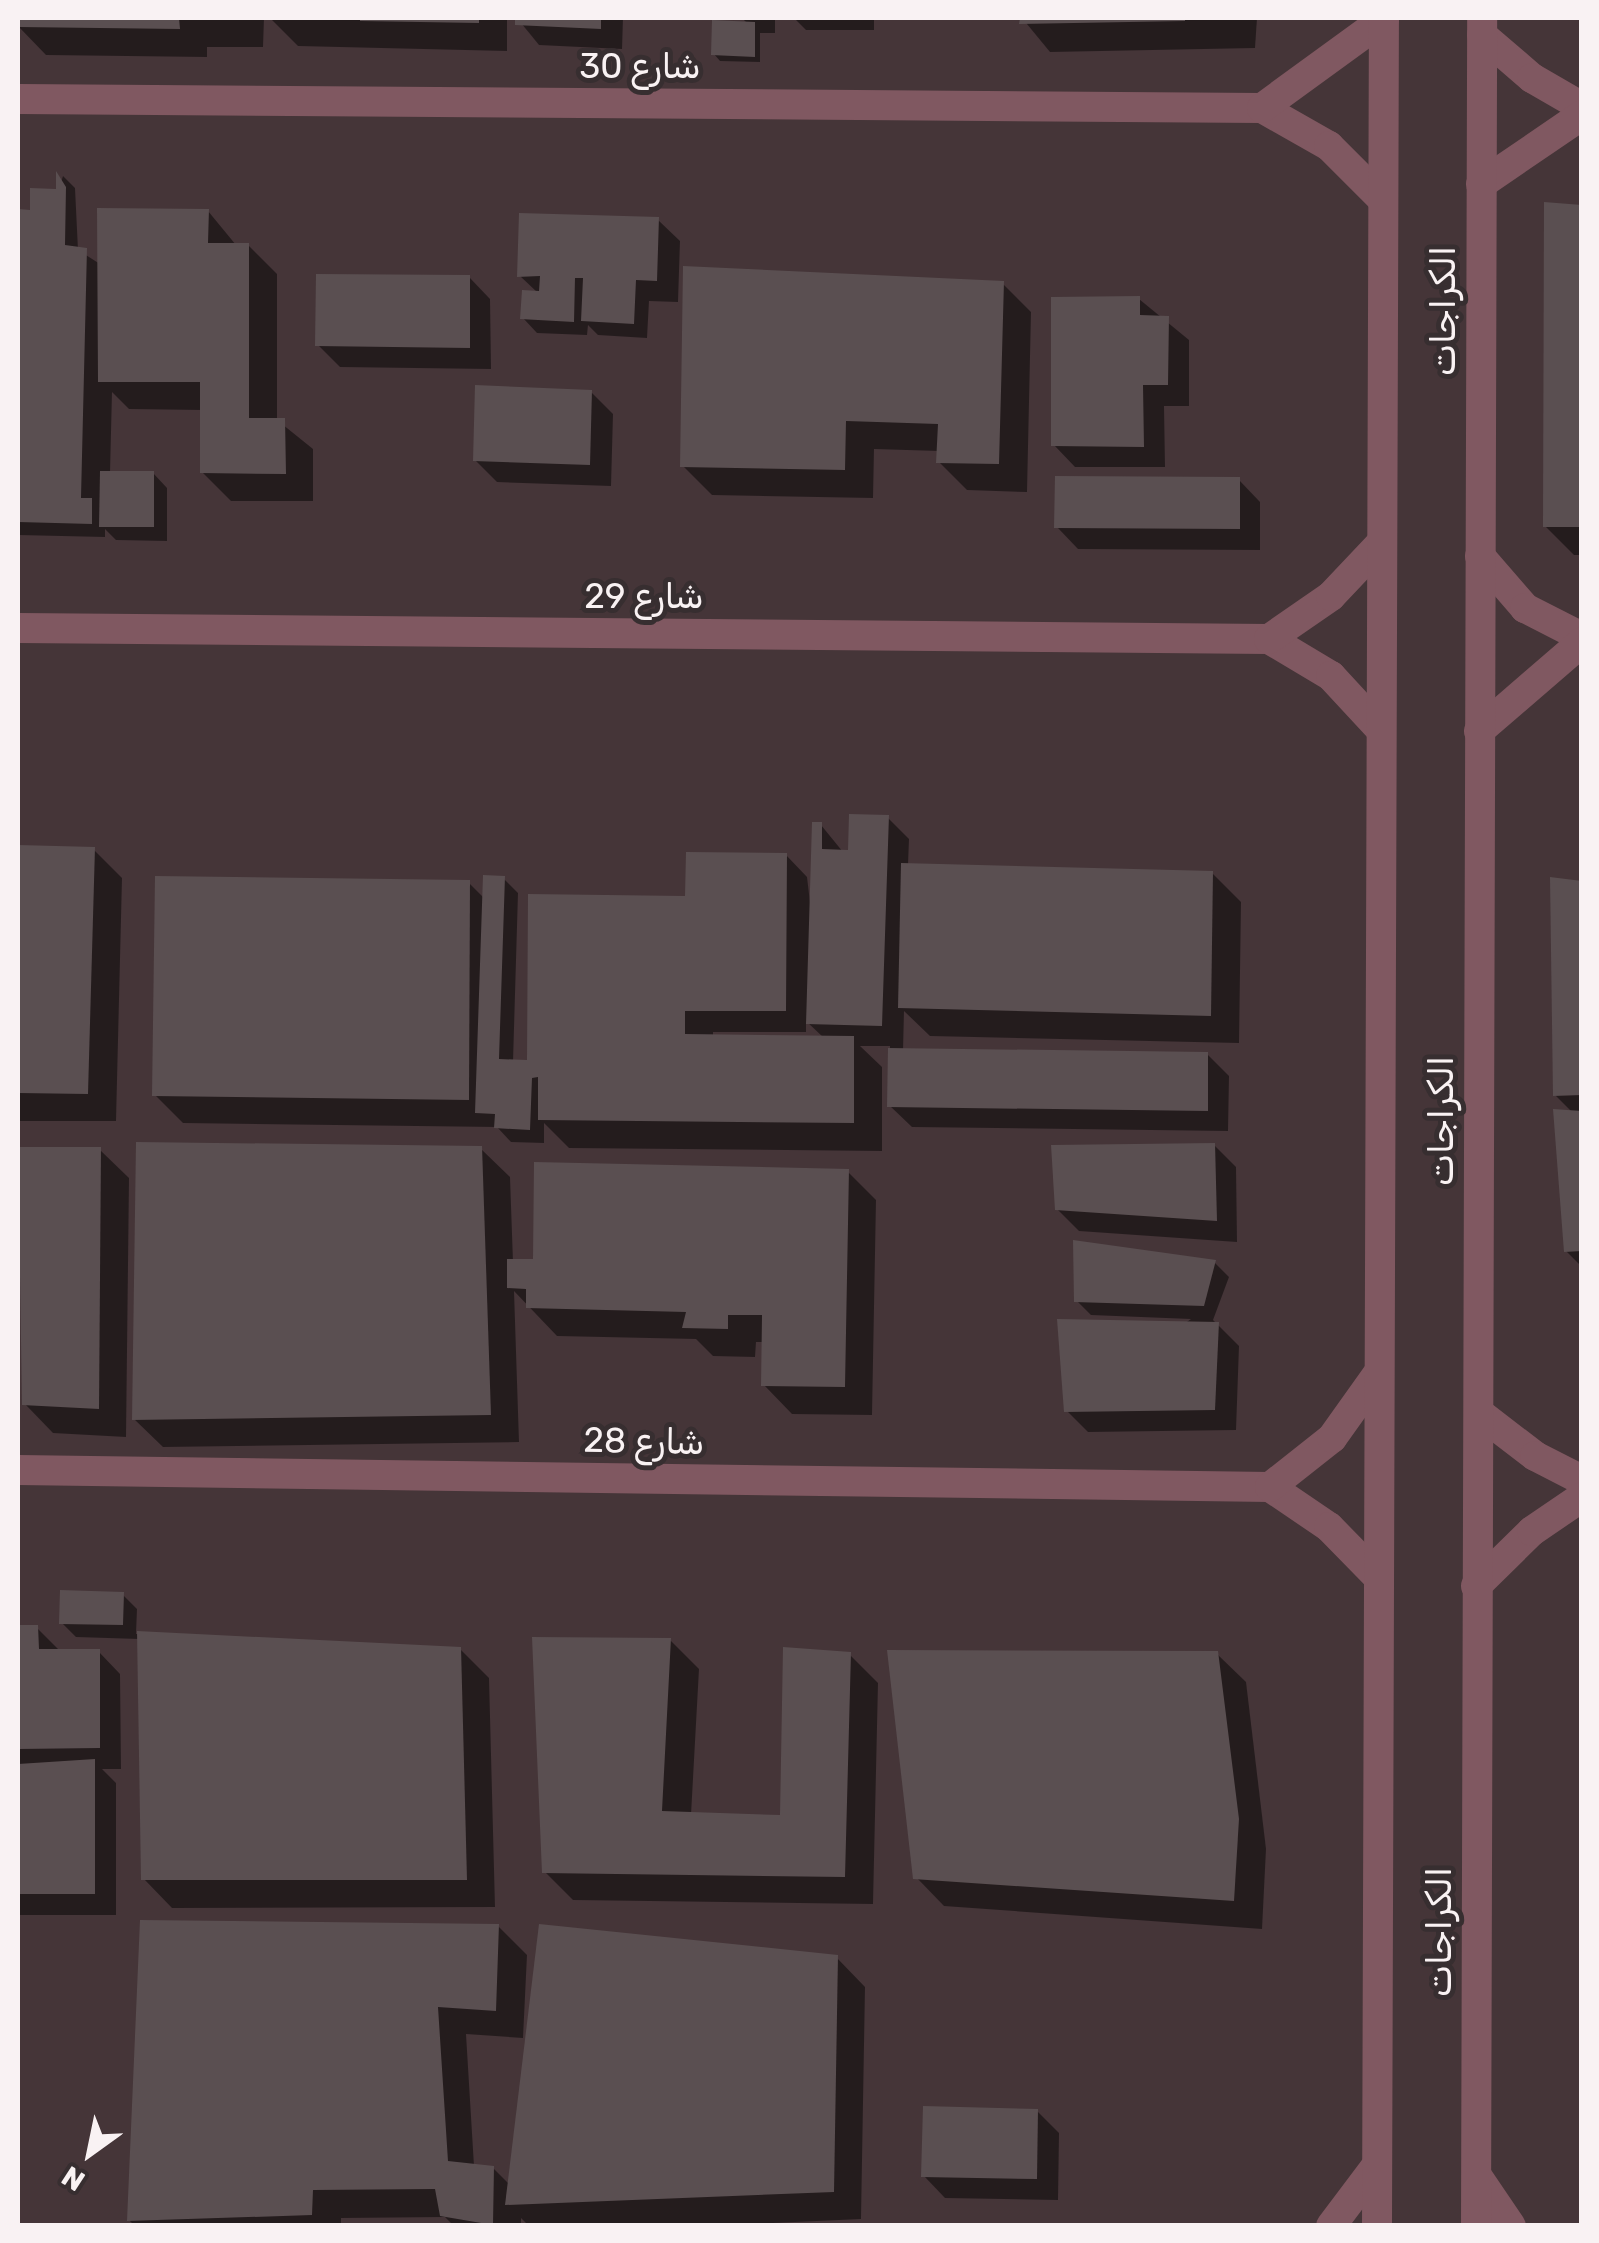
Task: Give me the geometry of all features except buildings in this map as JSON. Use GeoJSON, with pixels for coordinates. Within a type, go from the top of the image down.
{"type":"FeatureCollection","features":[{"type":"Feature","properties":{"kind":"street"},"geometry":{"type":"LineString","coordinates":[[1262,108],[1384,18]]}},
{"type":"Feature","properties":{"kind":"street","name":"الكراجات"},"geometry":{"type":"LineString","coordinates":[[1377,2226],[1384,18]]}},
{"type":"Feature","properties":{"kind":"street"},"geometry":{"type":"LineString","coordinates":[[1482,26],[1532,78],[1582,107]]}},
{"type":"Feature","properties":{"kind":"street","name":"الكراجات"},"geometry":{"type":"LineString","coordinates":[[1476,2226],[1482,26]]}},
{"type":"Feature","properties":{"kind":"street","name":"شارع 30"},"geometry":{"type":"LineString","coordinates":[[18,99],[1262,108],[1328,146],[1384,200]]}},
{"type":"Feature","properties":{"kind":"street"},"geometry":{"type":"LineString","coordinates":[[1481,184],[1582,115]]}},
{"type":"Feature","properties":{"kind":"street"},"geometry":{"type":"LineString","coordinates":[[1380,728],[1330,676],[1269,639],[1331,596],[1382,542]]}},
{"type":"Feature","properties":{"kind":"street"},"geometry":{"type":"LineString","coordinates":[[1479,731],[1582,640],[1525,608],[1480,556]]}},
{"type":"Feature","properties":{"kind":"street","name":"شارع 29"},"geometry":{"type":"LineString","coordinates":[[18,628],[1269,639]]}},
{"type":"Feature","properties":{"kind":"street"},"geometry":{"type":"LineString","coordinates":[[1377,1375],[1332,1438],[1270,1487],[1330,1527],[1378,1578]]}},
{"type":"Feature","properties":{"kind":"street"},"geometry":{"type":"LineString","coordinates":[[1479,1414],[1534,1456],[1582,1480]]}},
{"type":"Feature","properties":{"kind":"street","name":"شارع 28"},"geometry":{"type":"LineString","coordinates":[[18,1470],[1270,1487]]}},
{"type":"Feature","properties":{"kind":"street"},"geometry":{"type":"LineString","coordinates":[[1476,1586],[1532,1530],[1582,1497]]}},
{"type":"Feature","properties":{"kind":"street"},"geometry":{"type":"LineString","coordinates":[[1331,2226],[1378,2165]]}},
{"type":"Feature","properties":{"kind":"street"},"geometry":{"type":"LineString","coordinates":[[1477,2176],[1511,2226]]}},
{"type":"Feature","properties":{"kind":"shaded area"},"geometry":{"type":"Polygon","coordinates":[[[18,18],[1581,18],[1581,2225],[18,2225],[18,18]]]}}]}
